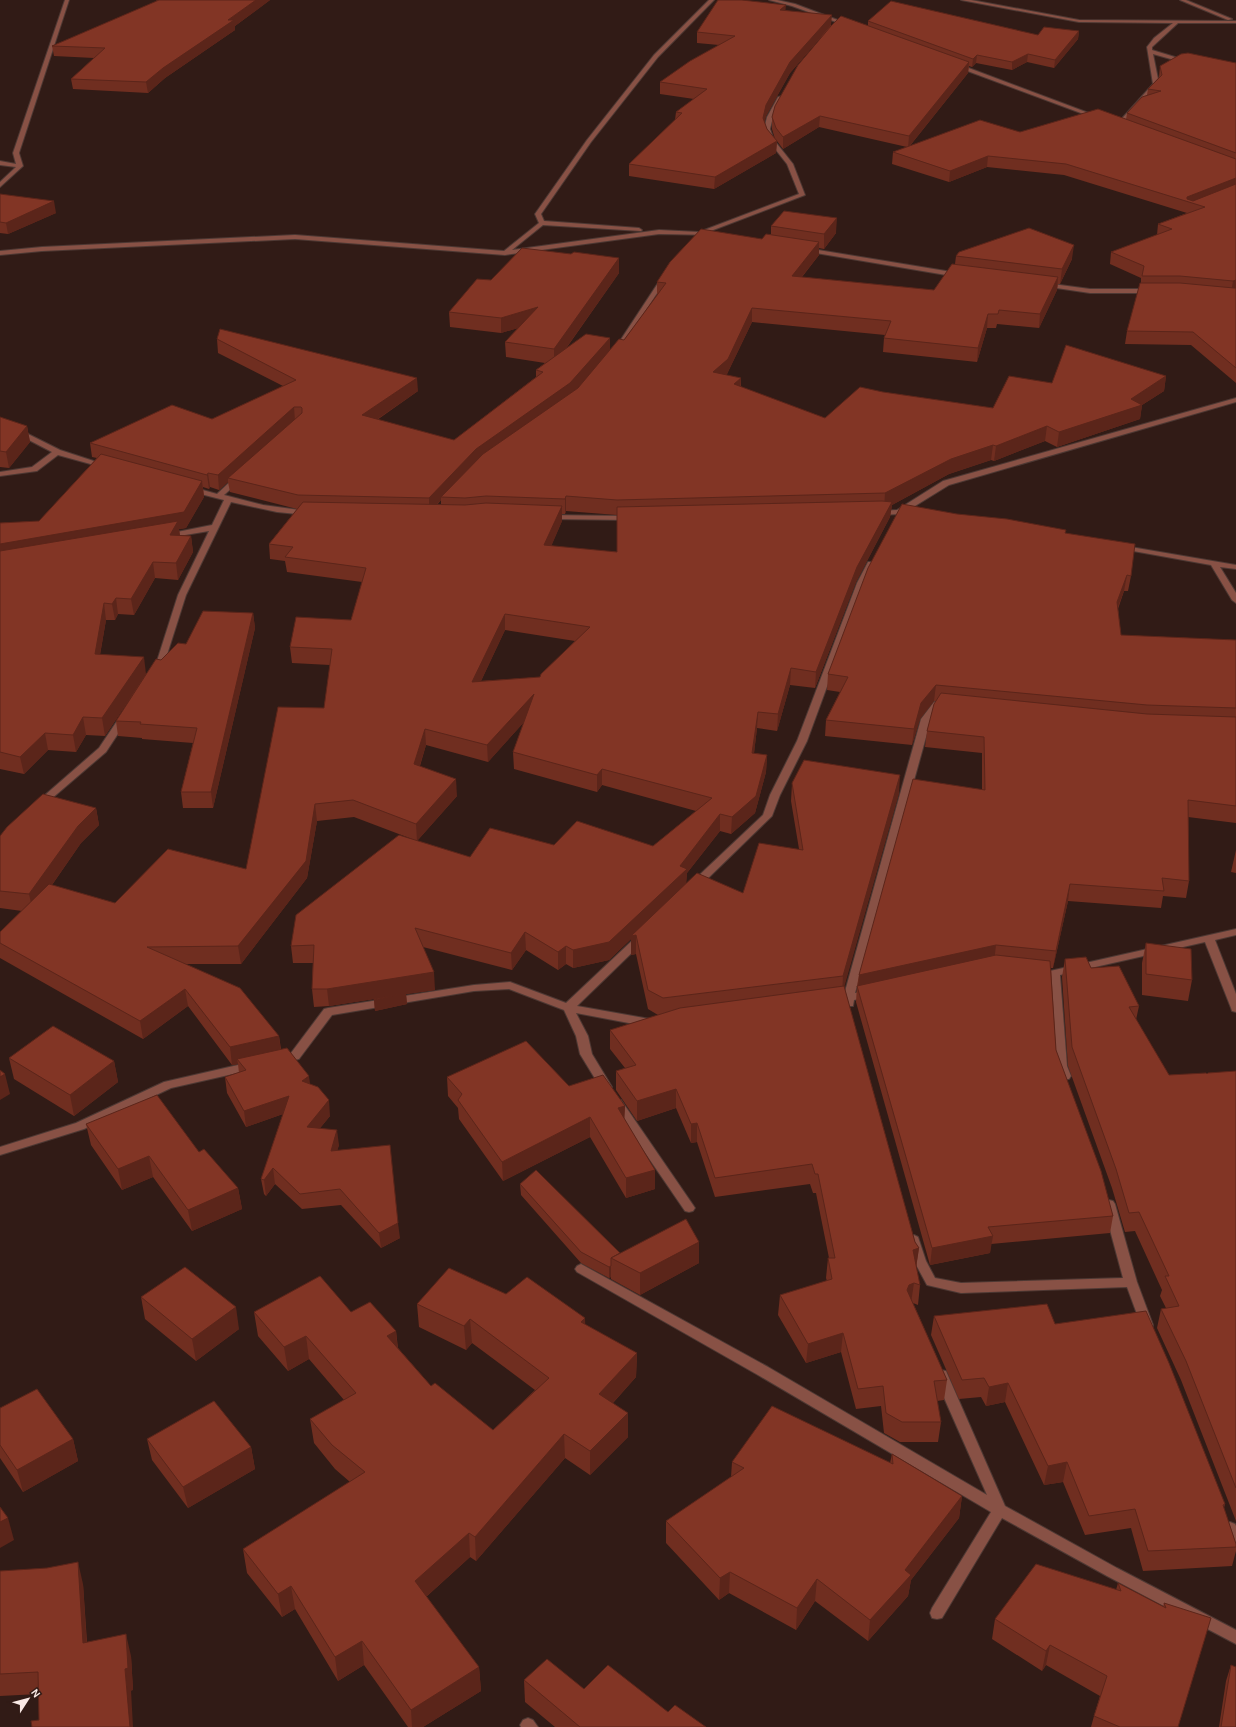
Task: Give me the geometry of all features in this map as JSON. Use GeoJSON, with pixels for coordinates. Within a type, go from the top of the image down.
{"type":"FeatureCollection","features":[{"type":"Feature","properties":{"kind":"street"},"geometry":{"type":"LineString","coordinates":[[20,166],[16,153],[67,0]]}},
{"type":"Feature","properties":{"kind":"street"},"geometry":{"type":"LineString","coordinates":[[542,223],[538,214],[589,141],[656,56],[712,0]]}},
{"type":"Feature","properties":{"kind":"street"},"geometry":{"type":"LineString","coordinates":[[771,0],[793,5],[838,24],[855,27]]}},
{"type":"Feature","properties":{"kind":"street"},"geometry":{"type":"LineString","coordinates":[[963,0],[1079,21],[1236,22]]}},
{"type":"Feature","properties":{"kind":"street"},"geometry":{"type":"LineString","coordinates":[[1182,0],[1236,22]]}},
{"type":"Feature","properties":{"kind":"street"},"geometry":{"type":"LineString","coordinates":[[1118,125],[1156,84],[1149,47],[1156,39],[1178,21]]}},
{"type":"Feature","properties":{"kind":"street"},"geometry":{"type":"LineString","coordinates":[[1150,51],[1159,55],[1192,62]]}},
{"type":"Feature","properties":{"kind":"street"},"geometry":{"type":"LineString","coordinates":[[950,62],[1104,120]]}},
{"type":"Feature","properties":{"kind":"street"},"geometry":{"type":"LineString","coordinates":[[699,236],[802,195],[790,164],[771,140],[766,129],[770,117],[783,92]]}},
{"type":"Feature","properties":{"kind":"street"},"geometry":{"type":"LineString","coordinates":[[1111,122],[1125,127]]}},
{"type":"Feature","properties":{"kind":"street"},"geometry":{"type":"LineString","coordinates":[[0,163],[20,166]]}},
{"type":"Feature","properties":{"kind":"street"},"geometry":{"type":"LineString","coordinates":[[0,185],[20,166]]}},
{"type":"Feature","properties":{"kind":"street"},"geometry":{"type":"LineString","coordinates":[[505,253],[542,223],[699,236],[717,235]]}},
{"type":"Feature","properties":{"kind":"street"},"geometry":{"type":"LineString","coordinates":[[0,253],[42,248],[295,237],[505,253],[659,232]]}},
{"type":"Feature","properties":{"kind":"street"},"geometry":{"type":"LineString","coordinates":[[802,249],[967,276]]}},
{"type":"Feature","properties":{"kind":"street"},"geometry":{"type":"LineString","coordinates":[[610,358],[667,274]]}},
{"type":"Feature","properties":{"kind":"street"},"geometry":{"type":"LineString","coordinates":[[1036,284],[1090,291],[1156,292]]}},
{"type":"Feature","properties":{"kind":"street"},"geometry":{"type":"LineString","coordinates":[[897,516],[946,482],[1236,400]]}},
{"type":"Feature","properties":{"kind":"street"},"geometry":{"type":"LineString","coordinates":[[0,422],[57,452],[116,469]]}},
{"type":"Feature","properties":{"kind":"street"},"geometry":{"type":"LineString","coordinates":[[0,474],[34,470],[57,452]]}},
{"type":"Feature","properties":{"kind":"street"},"geometry":{"type":"LineString","coordinates":[[219,496],[242,476]]}},
{"type":"Feature","properties":{"kind":"street"},"geometry":{"type":"LineString","coordinates":[[182,486],[219,496],[228,500],[294,513],[313,514]]}},
{"type":"Feature","properties":{"kind":"street"},"geometry":{"type":"LineString","coordinates":[[153,674],[161,661],[182,595],[228,500]]}},
{"type":"Feature","properties":{"kind":"street"},"geometry":{"type":"LineString","coordinates":[[868,513],[897,516],[914,514]]}},
{"type":"Feature","properties":{"kind":"street"},"geometry":{"type":"LineString","coordinates":[[540,517],[641,518]]}},
{"type":"Feature","properties":{"kind":"street"},"geometry":{"type":"LineString","coordinates":[[162,537],[216,527]]}},
{"type":"Feature","properties":{"kind":"street"},"geometry":{"type":"LineString","coordinates":[[1114,545],[1236,567]]}},
{"type":"Feature","properties":{"kind":"street"},"geometry":{"type":"LineString","coordinates":[[687,893],[767,816],[775,795],[802,741],[861,583],[876,554]]}},
{"type":"Feature","properties":{"kind":"street"},"geometry":{"type":"LineString","coordinates":[[1214,563],[1236,600]]}},
{"type":"Feature","properties":{"kind":"street"},"geometry":{"type":"LineString","coordinates":[[852,1014],[848,999],[926,718],[937,704],[952,706]]}},
{"type":"Feature","properties":{"kind":"street"},"geometry":{"type":"LineString","coordinates":[[34,809],[103,750],[128,712]]}},
{"type":"Feature","properties":{"kind":"street"},"geometry":{"type":"LineString","coordinates":[[568,1008],[648,931]]}},
{"type":"Feature","properties":{"kind":"street"},"geometry":{"type":"LineString","coordinates":[[1069,1088],[1062,1066],[1050,973],[1236,932]]}},
{"type":"Feature","properties":{"kind":"street"},"geometry":{"type":"LineString","coordinates":[[1209,938],[1236,1008]]}},
{"type":"Feature","properties":{"kind":"street"},"geometry":{"type":"LineString","coordinates":[[0,1151],[80,1126],[168,1085],[295,1056],[328,1012],[474,988],[510,985],[568,1008],[653,1024],[660,1023]]}},
{"type":"Feature","properties":{"kind":"street"},"geometry":{"type":"LineString","coordinates":[[824,1002],[848,999],[878,992]]}},
{"type":"Feature","properties":{"kind":"street"},"geometry":{"type":"LineString","coordinates":[[568,1008],[582,1036],[586,1054],[606,1088],[689,1208]]}},
{"type":"Feature","properties":{"kind":"street"},"geometry":{"type":"LineString","coordinates":[[1107,1195],[1131,1282],[1153,1338]]}},
{"type":"Feature","properties":{"kind":"street"},"geometry":{"type":"LineString","coordinates":[[912,1230],[920,1261],[932,1282],[961,1288],[1131,1282]]}},
{"type":"Feature","properties":{"kind":"street"},"geometry":{"type":"LineString","coordinates":[[581,1269],[763,1371],[1000,1510],[1112,1572],[1236,1637]]}},
{"type":"Feature","properties":{"kind":"street"},"geometry":{"type":"LineString","coordinates":[[937,1366],[1000,1510]]}},
{"type":"Feature","properties":{"kind":"street"},"geometry":{"type":"LineString","coordinates":[[937,1613],[1000,1510]]}},
{"type":"Feature","properties":{"kind":"street"},"geometry":{"type":"LineString","coordinates":[[1224,1514],[1236,1543]]}},
{"type":"Feature","properties":{"kind":"building"},"geometry":{"type":"Polygon","coordinates":[[[159,0],[256,0],[228,20],[234,20],[163,68],[146,82],[71,79],[105,48],[52,46],[159,0]]]}},
{"type":"Feature","properties":{"kind":"building"},"geometry":{"type":"Polygon","coordinates":[[[718,0],[742,0],[786,5],[780,10],[832,15],[790,62],[766,105],[763,118],[767,129],[777,141],[715,177],[629,164],[682,113],[676,112],[707,89],[660,82],[690,61],[735,36],[697,32],[718,0]]]}},
{"type":"Feature","properties":{"kind":"building"},"geometry":{"type":"Polygon","coordinates":[[[891,1],[1038,35],[1044,27],[1079,31],[1055,60],[1028,54],[1012,62],[977,55],[973,59],[868,21],[891,1]]]}},
{"type":"Feature","properties":{"kind":"building"},"geometry":{"type":"Polygon","coordinates":[[[841,16],[969,62],[909,136],[820,116],[783,137],[776,128],[772,117],[775,106],[798,65],[841,16]]]}},
{"type":"Feature","properties":{"kind":"building"},"geometry":{"type":"Polygon","coordinates":[[[1188,53],[1236,63],[1236,153],[1127,113],[1142,97],[1161,91],[1148,89],[1162,75],[1160,66],[1181,54],[1188,53]]]}},
{"type":"Feature","properties":{"kind":"building"},"geometry":{"type":"Polygon","coordinates":[[[1098,109],[1236,159],[1236,178],[1187,197],[1187,199],[1193,201],[1236,184],[1236,280],[1233,281],[1180,276],[1142,276],[1144,266],[1111,252],[1172,229],[1158,224],[1205,207],[1066,164],[988,156],[950,171],[893,152],[980,120],[1020,132],[1098,109]]]}},
{"type":"Feature","properties":{"kind":"building"},"geometry":{"type":"Polygon","coordinates":[[[0,194],[54,201],[6,223],[0,222],[0,194]]]}},
{"type":"Feature","properties":{"kind":"building"},"geometry":{"type":"Polygon","coordinates":[[[784,211],[837,218],[824,234],[771,226],[784,211]]]}},
{"type":"Feature","properties":{"kind":"building"},"geometry":{"type":"Polygon","coordinates":[[[1029,228],[1074,245],[1062,269],[956,256],[959,252],[1029,228]]]}},
{"type":"Feature","properties":{"kind":"building"},"geometry":{"type":"Polygon","coordinates":[[[701,229],[762,239],[766,234],[819,242],[792,276],[934,290],[952,264],[1058,277],[1040,314],[999,310],[998,314],[988,314],[978,348],[884,338],[891,321],[752,308],[728,359],[713,372],[741,378],[734,384],[825,418],[860,387],[883,392],[993,408],[1009,376],[1052,383],[1066,345],[1166,376],[1131,399],[1142,405],[1059,432],[1047,426],[996,446],[993,445],[951,459],[885,493],[617,500],[566,496],[565,499],[486,496],[465,498],[441,497],[483,454],[578,388],[619,339],[624,340],[666,283],[657,282],[670,262],[701,229]]]}},
{"type":"Feature","properties":{"kind":"building"},"geometry":{"type":"Polygon","coordinates":[[[522,248],[571,254],[574,252],[619,258],[554,349],[505,342],[538,307],[501,318],[449,312],[477,279],[491,280],[522,248]]]}},
{"type":"Feature","properties":{"kind":"building"},"geometry":{"type":"Polygon","coordinates":[[[1140,283],[1180,283],[1236,288],[1236,368],[1193,332],[1127,331],[1140,283]]]}},
{"type":"Feature","properties":{"kind":"building"},"geometry":{"type":"Polygon","coordinates":[[[220,329],[417,378],[362,415],[454,440],[543,372],[536,370],[586,334],[610,338],[570,383],[476,449],[429,498],[298,495],[228,478],[302,413],[301,407],[294,407],[218,475],[208,473],[207,475],[90,443],[172,405],[212,419],[296,380],[217,339],[220,329]]]}},
{"type":"Feature","properties":{"kind":"building"},"geometry":{"type":"Polygon","coordinates":[[[0,417],[27,426],[6,452],[0,451],[0,417]]]}},
{"type":"Feature","properties":{"kind":"building"},"geometry":{"type":"Polygon","coordinates":[[[101,454],[202,481],[184,512],[0,544],[0,523],[39,521],[101,454]]]}},
{"type":"Feature","properties":{"kind":"building"},"geometry":{"type":"Polygon","coordinates":[[[303,502],[465,505],[486,503],[562,506],[544,545],[617,552],[617,507],[892,502],[857,567],[816,672],[791,668],[778,714],[758,712],[752,753],[767,755],[756,796],[732,817],[720,814],[680,866],[687,869],[609,942],[573,950],[566,946],[558,952],[525,932],[511,953],[415,928],[434,972],[327,989],[312,989],[314,945],[291,946],[296,915],[399,835],[470,857],[490,828],[554,845],[577,821],[653,846],[712,798],[602,769],[597,775],[513,752],[534,694],[487,745],[425,729],[414,764],[456,779],[416,824],[353,800],[315,804],[306,861],[238,946],[147,947],[240,988],[279,1036],[230,1047],[185,989],[140,1021],[0,943],[0,932],[49,884],[115,903],[168,849],[246,869],[278,707],[324,708],[332,649],[290,647],[296,617],[351,620],[366,568],[285,557],[293,547],[269,544],[303,502]],[[505,614],[472,682],[540,677],[541,674],[590,627],[505,614]]]}},
{"type":"Feature","properties":{"kind":"building"},"geometry":{"type":"Polygon","coordinates":[[[902,504],[957,514],[1007,519],[1066,530],[1065,533],[1135,544],[1131,576],[1127,575],[1117,602],[1121,635],[1236,640],[1236,708],[1147,705],[936,685],[921,703],[914,729],[826,720],[848,677],[828,674],[868,568],[902,504]]]}},
{"type":"Feature","properties":{"kind":"building"},"geometry":{"type":"Polygon","coordinates":[[[178,521],[170,535],[191,536],[176,563],[153,562],[131,599],[116,598],[112,604],[104,603],[95,654],[144,657],[102,718],[83,717],[73,735],[45,733],[20,757],[0,752],[0,551],[178,521]]]}},
{"type":"Feature","properties":{"kind":"building"},"geometry":{"type":"Polygon","coordinates":[[[203,611],[253,613],[211,792],[181,792],[197,728],[116,721],[156,659],[161,660],[178,643],[186,644],[203,611]]]}},
{"type":"Feature","properties":{"kind":"building"},"geometry":{"type":"Polygon","coordinates":[[[941,693],[1147,714],[1236,717],[1236,806],[1188,800],[1189,881],[1162,878],[1164,891],[1070,884],[1056,951],[996,945],[859,975],[913,779],[985,790],[984,737],[927,731],[934,704],[941,693]]]}},
{"type":"Feature","properties":{"kind":"building"},"geometry":{"type":"Polygon","coordinates":[[[804,760],[900,775],[843,976],[663,998],[648,990],[636,935],[631,936],[697,873],[743,893],[759,843],[803,850],[792,783],[804,760]]]}},
{"type":"Feature","properties":{"kind":"building"},"geometry":{"type":"Polygon","coordinates":[[[43,794],[96,808],[78,826],[29,894],[0,891],[0,836],[7,827],[43,794]]]}},
{"type":"Feature","properties":{"kind":"building"},"geometry":{"type":"Polygon","coordinates":[[[1146,943],[1191,949],[1192,980],[1146,974],[1146,943]]]}},
{"type":"Feature","properties":{"kind":"building"},"geometry":{"type":"Polygon","coordinates":[[[996,955],[1050,961],[1056,1050],[1101,1171],[1113,1216],[988,1227],[993,1236],[932,1248],[857,986],[996,955]]]}},
{"type":"Feature","properties":{"kind":"building"},"geometry":{"type":"Polygon","coordinates":[[[1086,957],[1091,968],[1119,966],[1139,1006],[1129,1007],[1169,1075],[1207,1074],[1236,1071],[1236,1488],[1186,1361],[1161,1309],[1179,1306],[1165,1276],[1169,1276],[1139,1212],[1129,1213],[1116,1169],[1072,1047],[1065,959],[1086,957]]]}},
{"type":"Feature","properties":{"kind":"building"},"geometry":{"type":"Polygon","coordinates":[[[844,986],[915,1242],[919,1248],[913,1250],[920,1285],[914,1283],[909,1285],[907,1290],[947,1380],[934,1381],[941,1422],[902,1422],[886,1413],[883,1386],[858,1389],[843,1333],[808,1344],[780,1295],[832,1279],[828,1258],[835,1258],[818,1174],[815,1174],[812,1164],[715,1178],[697,1123],[691,1124],[676,1089],[637,1101],[616,1071],[636,1065],[610,1030],[680,1008],[844,986]]]}},
{"type":"Feature","properties":{"kind":"building"},"geometry":{"type":"Polygon","coordinates":[[[406,993],[374,1000],[374,999],[406,993]]]}},
{"type":"Feature","properties":{"kind":"building"},"geometry":{"type":"Polygon","coordinates":[[[53,1026],[114,1061],[70,1095],[9,1058],[53,1026]]]}},
{"type":"Feature","properties":{"kind":"building"},"geometry":{"type":"Polygon","coordinates":[[[526,1041],[569,1086],[603,1075],[625,1106],[618,1108],[655,1170],[626,1178],[590,1117],[502,1162],[458,1100],[462,1094],[447,1077],[526,1041]]]}},
{"type":"Feature","properties":{"kind":"building"},"geometry":{"type":"Polygon","coordinates":[[[287,1048],[309,1076],[302,1081],[318,1087],[329,1100],[307,1127],[337,1130],[331,1151],[390,1145],[398,1223],[379,1233],[340,1189],[300,1194],[273,1168],[264,1180],[261,1179],[289,1096],[244,1111],[225,1077],[246,1070],[237,1059],[287,1048]]]}},
{"type":"Feature","properties":{"kind":"building"},"geometry":{"type":"Polygon","coordinates":[[[0,1070],[5,1074],[0,1077],[0,1070]]]}},
{"type":"Feature","properties":{"kind":"building"},"geometry":{"type":"Polygon","coordinates":[[[157,1095],[199,1152],[204,1149],[238,1188],[188,1210],[149,1156],[118,1169],[86,1124],[157,1095]]]}},
{"type":"Feature","properties":{"kind":"building"},"geometry":{"type":"Polygon","coordinates":[[[536,1170],[620,1253],[611,1258],[611,1266],[609,1267],[581,1252],[520,1184],[536,1170]]]}},
{"type":"Feature","properties":{"kind":"building"},"geometry":{"type":"Polygon","coordinates":[[[686,1219],[699,1242],[640,1273],[611,1258],[686,1219]]]}},
{"type":"Feature","properties":{"kind":"building"},"geometry":{"type":"Polygon","coordinates":[[[185,1267],[236,1307],[192,1339],[141,1297],[185,1267]]]}},
{"type":"Feature","properties":{"kind":"building"},"geometry":{"type":"Polygon","coordinates":[[[449,1268],[506,1294],[527,1277],[585,1318],[581,1322],[637,1353],[599,1394],[628,1413],[590,1451],[564,1434],[475,1537],[469,1533],[415,1581],[479,1667],[411,1710],[362,1641],[335,1657],[291,1586],[278,1594],[243,1549],[365,1472],[332,1445],[310,1419],[356,1393],[306,1336],[284,1347],[254,1312],[320,1276],[351,1312],[370,1302],[396,1331],[387,1336],[431,1386],[435,1383],[493,1430],[549,1378],[470,1319],[464,1326],[417,1304],[449,1268]]]}},
{"type":"Feature","properties":{"kind":"building"},"geometry":{"type":"Polygon","coordinates":[[[1047,1304],[1055,1324],[1146,1311],[1169,1363],[1225,1504],[1223,1505],[1236,1547],[1148,1551],[1135,1509],[1089,1516],[1067,1462],[1048,1466],[1008,1383],[989,1387],[984,1378],[962,1380],[934,1316],[1047,1304]]]}},
{"type":"Feature","properties":{"kind":"building"},"geometry":{"type":"Polygon","coordinates":[[[37,1389],[73,1439],[17,1470],[0,1445],[0,1408],[37,1389]]]}},
{"type":"Feature","properties":{"kind":"building"},"geometry":{"type":"Polygon","coordinates":[[[214,1401],[251,1447],[183,1487],[147,1439],[214,1401]]]}},
{"type":"Feature","properties":{"kind":"building"},"geometry":{"type":"Polygon","coordinates":[[[772,1406],[893,1464],[892,1454],[962,1496],[905,1570],[911,1575],[870,1620],[817,1579],[797,1608],[730,1572],[720,1578],[666,1521],[744,1468],[732,1462],[772,1406]]]}},
{"type":"Feature","properties":{"kind":"building"},"geometry":{"type":"Polygon","coordinates":[[[0,1507],[8,1518],[0,1522],[0,1507]]]}},
{"type":"Feature","properties":{"kind":"building"},"geometry":{"type":"Polygon","coordinates":[[[78,1562],[83,1643],[126,1634],[128,1668],[125,1669],[130,1727],[32,1727],[31,1721],[39,1720],[38,1672],[0,1674],[0,1571],[47,1568],[78,1562]]]}},
{"type":"Feature","properties":{"kind":"building"},"geometry":{"type":"Polygon","coordinates":[[[1036,1564],[1121,1591],[1118,1583],[1166,1608],[1164,1603],[1211,1618],[1178,1727],[1120,1727],[1094,1716],[1107,1676],[1050,1645],[1046,1651],[995,1619],[1036,1564]]]}},
{"type":"Feature","properties":{"kind":"building"},"geometry":{"type":"Polygon","coordinates":[[[547,1659],[584,1689],[608,1665],[668,1712],[675,1705],[706,1727],[580,1727],[524,1680],[547,1659]]]}},
{"type":"Feature","properties":{"kind":"building"},"geometry":{"type":"Polygon","coordinates":[[[1231,1665],[1236,1667],[1236,1727],[1221,1727],[1231,1665]]]}}]}
